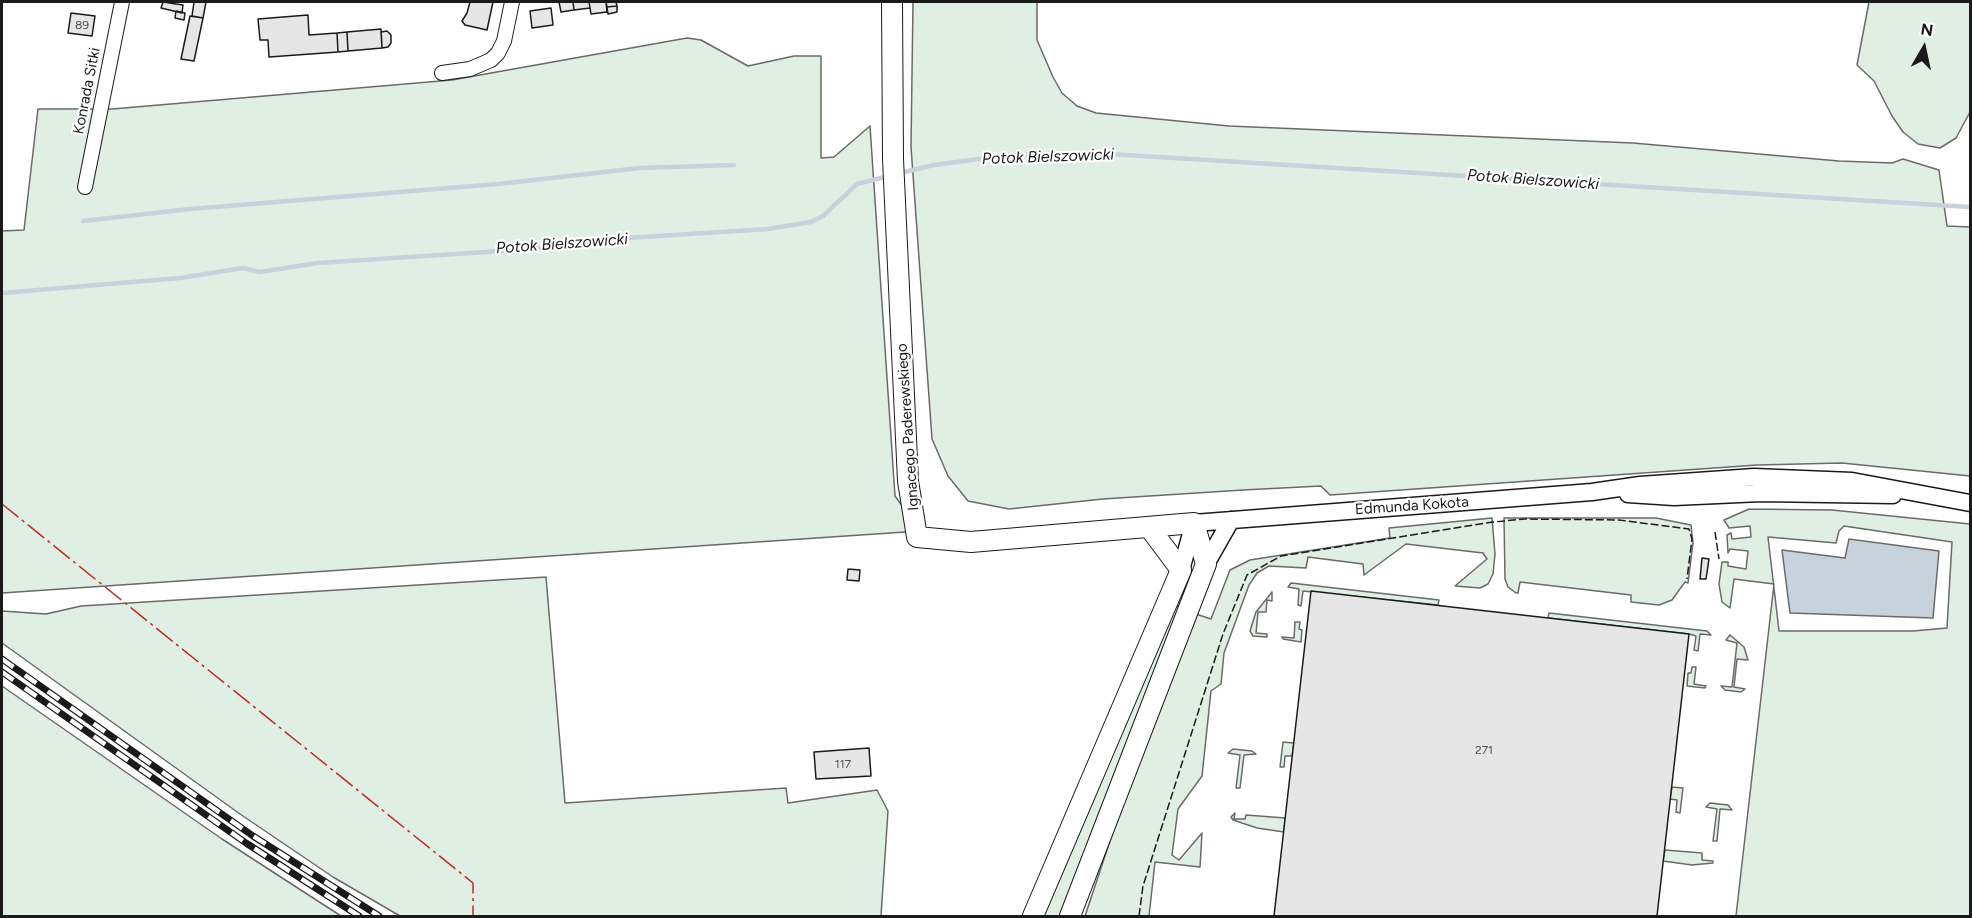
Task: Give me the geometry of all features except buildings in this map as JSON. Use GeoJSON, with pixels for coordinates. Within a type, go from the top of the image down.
{"type":"FeatureCollection","features":[{"type":"Feature","properties":{"kind":"main road","name":"Ignacego Paderewskiego"},"geometry":{"type":"LineString","coordinates":[[892,2],[893,159],[908,481],[917,537],[971,542],[1194,524]]}},
{"type":"Feature","properties":{"kind":"main road"},"geometry":{"type":"LineString","coordinates":[[1070,916],[1206,564],[1194,524]]}},
{"type":"Feature","properties":{"kind":"main road"},"geometry":{"type":"LineString","coordinates":[[1033,916],[1181,570],[1149,527]]}},
{"type":"Feature","properties":{"kind":"street","name":"Konrada Sitki"},"geometry":{"type":"LineString","coordinates":[[85,187],[122,2]]}},
{"type":"Feature","properties":{"kind":"street"},"geometry":{"type":"LineString","coordinates":[[442,73],[470,69],[491,60],[498,53],[504,41],[512,2]]}},
{"type":"Feature","properties":{"kind":"street","name":"Edmunda Kokota"},"geometry":{"type":"LineString","coordinates":[[1231,520],[1592,492],[1674,497],[1761,493],[1918,495],[1971,502]]}},
{"type":"Feature","properties":{"kind":"street"},"geometry":{"type":"LineString","coordinates":[[1206,564],[1231,520]]}},
{"type":"Feature","properties":{"kind":"street","name":"Ignacego Paderewskiego"},"geometry":{"type":"LineString","coordinates":[[1194,524],[1231,520]]}},
{"type":"Feature","properties":{"kind":"street"},"geometry":{"type":"LineString","coordinates":[[1181,570],[1194,524]]}},
{"type":"Feature","properties":{"kind":"green space"},"geometry":{"type":"Polygon","coordinates":[[[913,2],[1037,2],[1037,40],[1053,77],[1062,93],[1077,106],[1096,113],[1229,126],[1633,143],[1839,161],[1892,163],[1903,159],[1939,170],[1947,226],[1970,227],[1970,476],[1842,463],[1757,465],[1330,495],[1321,486],[1103,499],[1009,509],[968,501],[948,476],[932,439],[911,147],[913,2]]]}},
{"type":"Feature","properties":{"kind":"green space"},"geometry":{"type":"Polygon","coordinates":[[[1869,2],[1970,2],[1970,112],[1956,138],[1940,148],[1918,144],[1903,132],[1874,81],[1857,65],[1869,2]]]}},
{"type":"Feature","properties":{"kind":"green space"},"geometry":{"type":"Polygon","coordinates":[[[687,38],[701,40],[748,66],[794,56],[821,56],[821,158],[834,157],[870,126],[895,496],[920,531],[2,593],[2,231],[24,230],[38,109],[112,109],[452,80],[687,38]]]}},
{"type":"Feature","properties":{"kind":"green space"},"geometry":{"type":"Polygon","coordinates":[[[1749,509],[1832,510],[1970,524],[1970,916],[1736,916],[1774,586],[1779,631],[1913,631],[1947,628],[1952,542],[1844,526],[1839,531],[1836,543],[1768,537],[1773,584],[1734,579],[1730,608],[1722,602],[1719,584],[1722,562],[1728,562],[1728,566],[1746,569],[1748,551],[1730,549],[1728,553],[1727,535],[1731,533],[1732,539],[1751,537],[1750,526],[1729,528],[1724,520],[1749,509]]]}},
{"type":"Feature","properties":{"kind":"green space"},"geometry":{"type":"Polygon","coordinates":[[[1492,518],[1495,554],[1493,574],[1488,584],[1480,588],[1455,586],[1487,559],[1483,553],[1406,544],[1364,575],[1363,564],[1308,557],[1306,568],[1269,566],[1257,573],[1249,585],[1224,653],[1221,684],[1211,691],[1202,776],[1178,809],[1172,855],[1179,860],[1202,833],[1200,867],[1155,862],[1149,916],[1085,916],[1120,811],[1196,614],[1211,619],[1230,570],[1250,560],[1390,538],[1389,528],[1492,518]]]}},
{"type":"Feature","properties":{"kind":"green space"},"geometry":{"type":"Polygon","coordinates":[[[1504,518],[1656,518],[1691,525],[1693,543],[1688,583],[1685,582],[1672,600],[1659,605],[1631,602],[1631,595],[1520,582],[1518,593],[1516,593],[1508,587],[1505,579],[1504,518]]]}},
{"type":"Feature","properties":{"kind":"green space"},"geometry":{"type":"Polygon","coordinates":[[[546,577],[565,803],[786,788],[788,803],[877,790],[888,811],[881,916],[400,916],[333,877],[240,814],[2,643],[2,611],[46,614],[81,606],[546,577]]]}},
{"type":"Feature","properties":{"kind":"green space"},"geometry":{"type":"Polygon","coordinates":[[[1291,583],[1439,600],[1438,605],[1303,591],[1301,606],[1298,605],[1299,589],[1288,587],[1291,583]]]}},
{"type":"Feature","properties":{"kind":"green space"},"geometry":{"type":"Polygon","coordinates":[[[1272,592],[1272,601],[1267,600],[1266,612],[1258,612],[1256,633],[1267,634],[1267,637],[1253,636],[1250,631],[1256,612],[1272,592]]]}},
{"type":"Feature","properties":{"kind":"green space"},"geometry":{"type":"Polygon","coordinates":[[[1175,605],[1180,607],[1061,916],[1042,916],[1175,605]]]}},
{"type":"Feature","properties":{"kind":"green space"},"geometry":{"type":"Polygon","coordinates":[[[1549,613],[1707,631],[1711,635],[1700,634],[1698,651],[1694,650],[1696,636],[1689,634],[1548,618],[1549,613]]]}},
{"type":"Feature","properties":{"kind":"green space"},"geometry":{"type":"Polygon","coordinates":[[[1295,622],[1300,622],[1301,642],[1282,637],[1294,638],[1295,622]]]}},
{"type":"Feature","properties":{"kind":"green space"},"geometry":{"type":"Polygon","coordinates":[[[1730,635],[1744,647],[1748,660],[1737,659],[1734,687],[1745,689],[1741,692],[1725,690],[1721,686],[1732,687],[1737,643],[1726,640],[1730,635]]]}},
{"type":"Feature","properties":{"kind":"green space"},"geometry":{"type":"Polygon","coordinates":[[[1692,667],[1696,667],[1694,684],[1706,686],[1705,688],[1687,686],[1688,673],[1691,673],[1692,667]]]}},
{"type":"Feature","properties":{"kind":"green space"},"geometry":{"type":"Polygon","coordinates":[[[2,686],[222,839],[341,916],[2,916],[2,686]]]}},
{"type":"Feature","properties":{"kind":"green space"},"geometry":{"type":"Polygon","coordinates":[[[1283,742],[1294,743],[1292,756],[1285,756],[1284,767],[1280,767],[1283,742]]]}},
{"type":"Feature","properties":{"kind":"green space"},"geometry":{"type":"Polygon","coordinates":[[[1233,749],[1252,751],[1256,754],[1244,755],[1240,788],[1236,788],[1240,755],[1228,753],[1233,749]]]}},
{"type":"Feature","properties":{"kind":"green space"},"geometry":{"type":"Polygon","coordinates":[[[1672,787],[1683,788],[1680,813],[1676,812],[1677,800],[1670,799],[1672,787]]]}},
{"type":"Feature","properties":{"kind":"green space"},"geometry":{"type":"Polygon","coordinates":[[[1710,803],[1728,805],[1732,810],[1720,809],[1717,841],[1713,841],[1717,809],[1706,807],[1710,803]]]}},
{"type":"Feature","properties":{"kind":"green space"},"geometry":{"type":"Polygon","coordinates":[[[1235,813],[1234,819],[1245,819],[1246,815],[1285,818],[1284,832],[1257,828],[1233,820],[1231,817],[1235,813]]]}},
{"type":"Feature","properties":{"kind":"green space"},"geometry":{"type":"Polygon","coordinates":[[[1665,850],[1702,853],[1702,860],[1713,861],[1713,863],[1692,865],[1663,861],[1665,850]]]}},
{"type":"Feature","properties":{"kind":"shaded area"},"geometry":{"type":"Polygon","coordinates":[[[1849,539],[1939,551],[1933,618],[1790,613],[1782,550],[1845,558],[1849,539]]]}},
{"type":"Feature","properties":{"kind":"waterway","name":"Potok Bielszowicki"},"geometry":{"type":"LineString","coordinates":[[900,173],[934,165],[1009,155],[1093,153],[1970,207]]}},
{"type":"Feature","properties":{"kind":"waterway"},"geometry":{"type":"LineString","coordinates":[[83,221],[190,209],[498,184],[640,168],[734,165]]}},
{"type":"Feature","properties":{"kind":"waterway","name":"Potok Bielszowicki"},"geometry":{"type":"LineString","coordinates":[[2,293],[180,278],[243,268],[260,272],[318,263],[547,248],[580,241],[768,229],[811,222],[823,216],[857,184],[889,176]]}},
{"type":"Feature","properties":{"kind":"railway"},"geometry":{"type":"LineString","coordinates":[[2,659],[253,836],[379,916]]}},
{"type":"Feature","properties":{"kind":"railway"},"geometry":{"type":"LineString","coordinates":[[2,672],[246,843],[359,916]]}},
{"type":"Feature","properties":{"kind":"fence"},"geometry":{"type":"LineString","coordinates":[[1139,916],[1143,886],[1223,634],[1247,575],[1281,556],[1493,522],[1525,519],[1619,520],[1689,529],[1692,539],[1687,579]]}},
{"type":"Feature","properties":{"kind":"fence"},"geometry":{"type":"LineString","coordinates":[[1715,532],[1719,559]]}},
{"type":"Feature","properties":{"kind":"power"},"geometry":{"type":"LineString","coordinates":[[2,504],[473,883],[473,916]]}}]}
